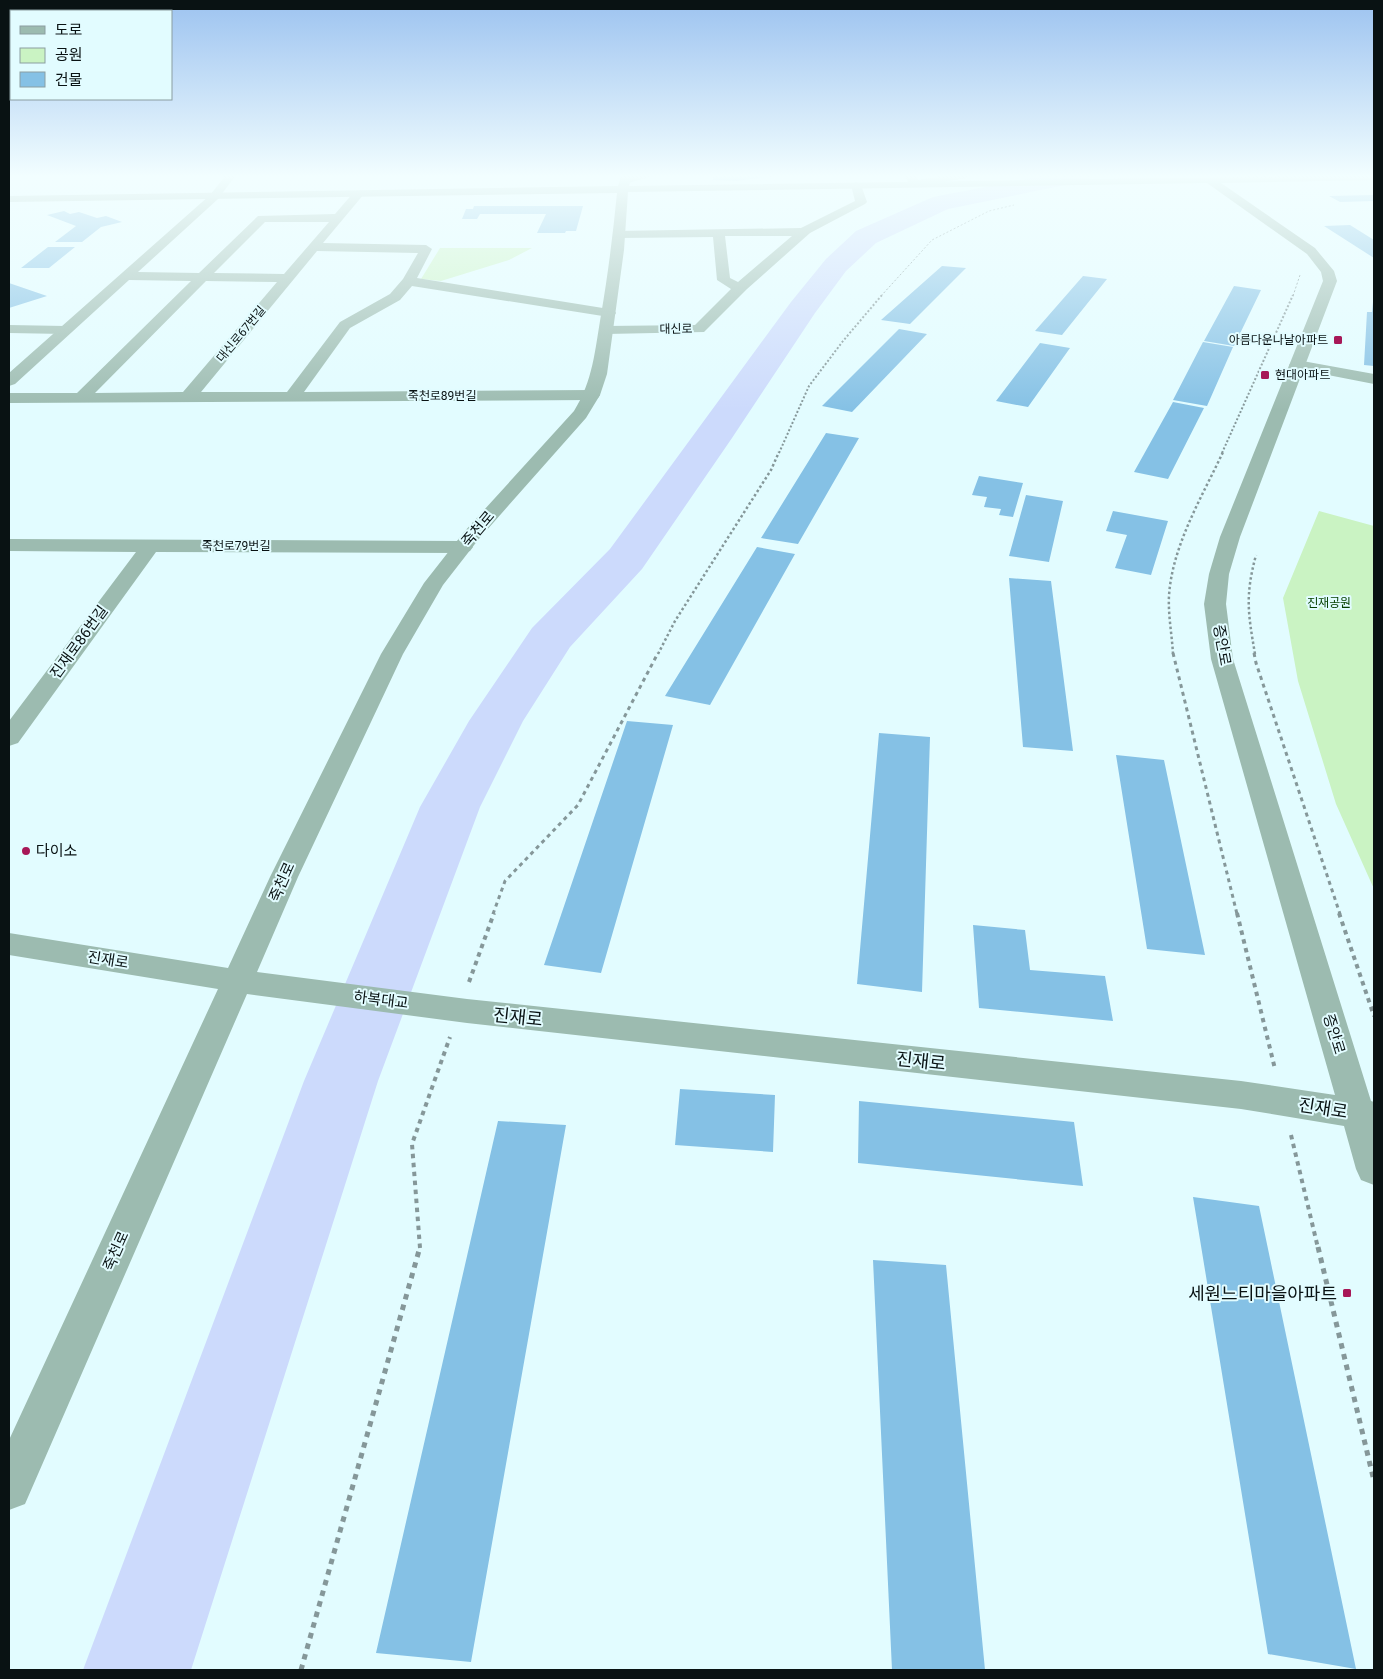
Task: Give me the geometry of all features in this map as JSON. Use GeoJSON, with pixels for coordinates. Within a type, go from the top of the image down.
{"type":"FeatureCollection","features":[{"type":"Feature","properties":{"kind":"street"},"geometry":{"type":"LineString","coordinates":[[9,381],[151,253]]}},
{"type":"Feature","properties":{"kind":"street"},"geometry":{"type":"LineString","coordinates":[[82,397],[227,253]]}},
{"type":"Feature","properties":{"kind":"street","name":"대신로67번길"},"geometry":{"type":"LineString","coordinates":[[188,397],[307,253]]}},
{"type":"Feature","properties":{"kind":"street"},"geometry":{"type":"LineString","coordinates":[[292,396],[345,325],[396,297],[409,281],[424,253]]}},
{"type":"Feature","properties":{"kind":"street","name":"죽천로"},"geometry":{"type":"LineString","coordinates":[[9,1488],[284,877],[392,654],[434,584],[463,547],[580,414],[592,395],[600,374],[617,253]]}},
{"type":"Feature","properties":{"kind":"street"},"geometry":{"type":"LineString","coordinates":[[721,253],[724,280],[740,288]]}},
{"type":"Feature","properties":{"kind":"street","name":"대신로"},"geometry":{"type":"LineString","coordinates":[[607,322],[699,329],[740,288],[780,253]]}},
{"type":"Feature","properties":{"kind":"street","name":"증안로"},"geometry":{"type":"LineString","coordinates":[[1314,253],[1327,271],[1330,281],[1230,537],[1219,574],[1215,604],[1222,660],[1366,1115],[1374,1169]]}},
{"type":"Feature","properties":{"kind":"street"},"geometry":{"type":"LineString","coordinates":[[126,276],[287,278]]}},
{"type":"Feature","properties":{"kind":"street"},"geometry":{"type":"LineString","coordinates":[[409,281],[607,322]]}},
{"type":"Feature","properties":{"kind":"street"},"geometry":{"type":"LineString","coordinates":[[9,330],[65,330]]}},
{"type":"Feature","properties":{"kind":"street"},"geometry":{"type":"LineString","coordinates":[[1297,365],[1374,379]]}},
{"type":"Feature","properties":{"kind":"street","name":"죽천로89번길"},"geometry":{"type":"LineString","coordinates":[[9,398],[592,395]]}},
{"type":"Feature","properties":{"kind":"street","name":"죽천로79번길"},"geometry":{"type":"LineString","coordinates":[[9,545],[463,547]]}},
{"type":"Feature","properties":{"kind":"street","name":"진재로86번길"},"geometry":{"type":"LineString","coordinates":[[9,738],[150,546]]}},
{"type":"Feature","properties":{"kind":"street","name":"진재로"},"geometry":{"type":"LineString","coordinates":[[9,944],[296,989]]}},
{"type":"Feature","properties":{"kind":"street","name":"하복대교"},"geometry":{"type":"LineString","coordinates":[[296,989],[462,1009]]}},
{"type":"Feature","properties":{"kind":"street","name":"진재로"},"geometry":{"type":"LineString","coordinates":[[462,1009],[1241,1095],[1366,1115]]}},
{"type":"Feature","properties":{"kind":"path"},"geometry":{"type":"LineString","coordinates":[[301,1670],[420,1248],[412,1144],[462,1009],[505,881],[578,805],[675,621],[771,470],[809,386],[843,341],[919,253]]}},
{"type":"Feature","properties":{"kind":"path"},"geometry":{"type":"LineString","coordinates":[[1256,552],[1249,580],[1247,609],[1256,663],[1374,1016]]}},
{"type":"Feature","properties":{"kind":"green space"},"geometry":{"type":"Polygon","coordinates":[[[437,253],[522,253],[509,260],[441,281],[421,279],[437,253]]]}},
{"type":"Feature","properties":{"kind":"green space","name":"진재공원"},"geometry":{"type":"Polygon","coordinates":[[[1319,511],[1374,526],[1374,889],[1336,804],[1298,681],[1283,598],[1319,511]]]}},
{"type":"Feature","properties":{"kind":"building"},"geometry":{"type":"Polygon","coordinates":[[[40,253],[67,253],[49,268],[21,268],[40,253]]]}},
{"type":"Feature","properties":{"kind":"building"},"geometry":{"type":"Polygon","coordinates":[[[1367,253],[1374,253],[1374,258],[1367,253]]]}},
{"type":"Feature","properties":{"kind":"building"},"geometry":{"type":"Polygon","coordinates":[[[942,266],[966,268],[910,324],[881,320],[942,266]]]}},
{"type":"Feature","properties":{"kind":"building"},"geometry":{"type":"Polygon","coordinates":[[[1083,276],[1107,279],[1062,335],[1035,331],[1083,276]]]}},
{"type":"Feature","properties":{"kind":"building"},"geometry":{"type":"Polygon","coordinates":[[[9,283],[47,296],[9,308],[9,283]]]}},
{"type":"Feature","properties":{"kind":"building"},"geometry":{"type":"Polygon","coordinates":[[[1234,286],[1261,290],[1234,346],[1204,341],[1234,286]]]}},
{"type":"Feature","properties":{"kind":"building"},"geometry":{"type":"Polygon","coordinates":[[[1373,302],[1374,366],[1364,365],[1367,312],[1372,312],[1373,302]]]}},
{"type":"Feature","properties":{"kind":"building"},"geometry":{"type":"Polygon","coordinates":[[[899,329],[927,334],[852,412],[822,406],[899,329]]]}},
{"type":"Feature","properties":{"kind":"building"},"geometry":{"type":"Polygon","coordinates":[[[1203,342],[1233,347],[1207,406],[1173,400],[1203,342]]]}},
{"type":"Feature","properties":{"kind":"building"},"geometry":{"type":"Polygon","coordinates":[[[1040,343],[1070,348],[1028,407],[996,401],[1040,343]]]}},
{"type":"Feature","properties":{"kind":"building"},"geometry":{"type":"Polygon","coordinates":[[[1173,402],[1204,408],[1168,479],[1134,472],[1173,402]]]}},
{"type":"Feature","properties":{"kind":"building"},"geometry":{"type":"Polygon","coordinates":[[[826,433],[859,438],[798,544],[761,538],[826,433]]]}},
{"type":"Feature","properties":{"kind":"building"},"geometry":{"type":"Polygon","coordinates":[[[979,476],[1023,483],[1013,517],[999,515],[1001,509],[984,507],[987,497],[972,495],[979,476]]]}},
{"type":"Feature","properties":{"kind":"building"},"geometry":{"type":"Polygon","coordinates":[[[1026,495],[1063,501],[1049,562],[1009,556],[1026,495]]]}},
{"type":"Feature","properties":{"kind":"building"},"geometry":{"type":"Polygon","coordinates":[[[1113,511],[1168,521],[1151,575],[1115,568],[1127,535],[1106,531],[1113,511]]]}},
{"type":"Feature","properties":{"kind":"building"},"geometry":{"type":"Polygon","coordinates":[[[757,547],[795,554],[710,705],[665,696],[757,547]]]}},
{"type":"Feature","properties":{"kind":"building"},"geometry":{"type":"Polygon","coordinates":[[[1009,578],[1051,581],[1073,751],[1023,747],[1009,578]]]}},
{"type":"Feature","properties":{"kind":"building"},"geometry":{"type":"Polygon","coordinates":[[[627,721],[673,725],[601,973],[544,965],[627,721]]]}},
{"type":"Feature","properties":{"kind":"building"},"geometry":{"type":"Polygon","coordinates":[[[879,733],[930,737],[922,992],[857,984],[879,733]]]}},
{"type":"Feature","properties":{"kind":"building"},"geometry":{"type":"Polygon","coordinates":[[[1116,755],[1164,760],[1205,955],[1147,949],[1116,755]]]}},
{"type":"Feature","properties":{"kind":"building"},"geometry":{"type":"Polygon","coordinates":[[[973,925],[1025,930],[1030,970],[1105,976],[1113,1021],[979,1008],[973,925]]]}},
{"type":"Feature","properties":{"kind":"building"},"geometry":{"type":"Polygon","coordinates":[[[680,1089],[775,1095],[773,1152],[675,1145],[680,1089]]]}},
{"type":"Feature","properties":{"kind":"building"},"geometry":{"type":"Polygon","coordinates":[[[859,1101],[1074,1122],[1083,1186],[858,1163],[859,1101]]]}},
{"type":"Feature","properties":{"kind":"building"},"geometry":{"type":"Polygon","coordinates":[[[498,1121],[566,1125],[471,1662],[376,1653],[498,1121]]]}},
{"type":"Feature","properties":{"kind":"building"},"geometry":{"type":"Polygon","coordinates":[[[1193,1197],[1259,1206],[1356,1669],[1268,1654],[1193,1197]]]}},
{"type":"Feature","properties":{"kind":"building"},"geometry":{"type":"Polygon","coordinates":[[[873,1260],[946,1265],[985,1670],[892,1670],[873,1260]]]}},
{"type":"Feature","properties":{"kind":"waterway"},"geometry":{"type":"LineString","coordinates":[[137,1670],[341,1081],[450,807],[496,721],[550,639],[626,559],[802,309],[836,265],[848,253]]}},
{"type":"Feature","properties":{"kind":"place","name":"아름다운나날아파트"},"geometry":{"type":"Point","coordinates":[1338,340]}},
{"type":"Feature","properties":{"kind":"place","name":"현대아파트"},"geometry":{"type":"Point","coordinates":[1265,375]}},
{"type":"Feature","properties":{"kind":"place","name":"다이소"},"geometry":{"type":"Point","coordinates":[26,851]}},
{"type":"Feature","properties":{"kind":"place","name":"세원느티마을아파트"},"geometry":{"type":"Point","coordinates":[1347,1293]}}]}
